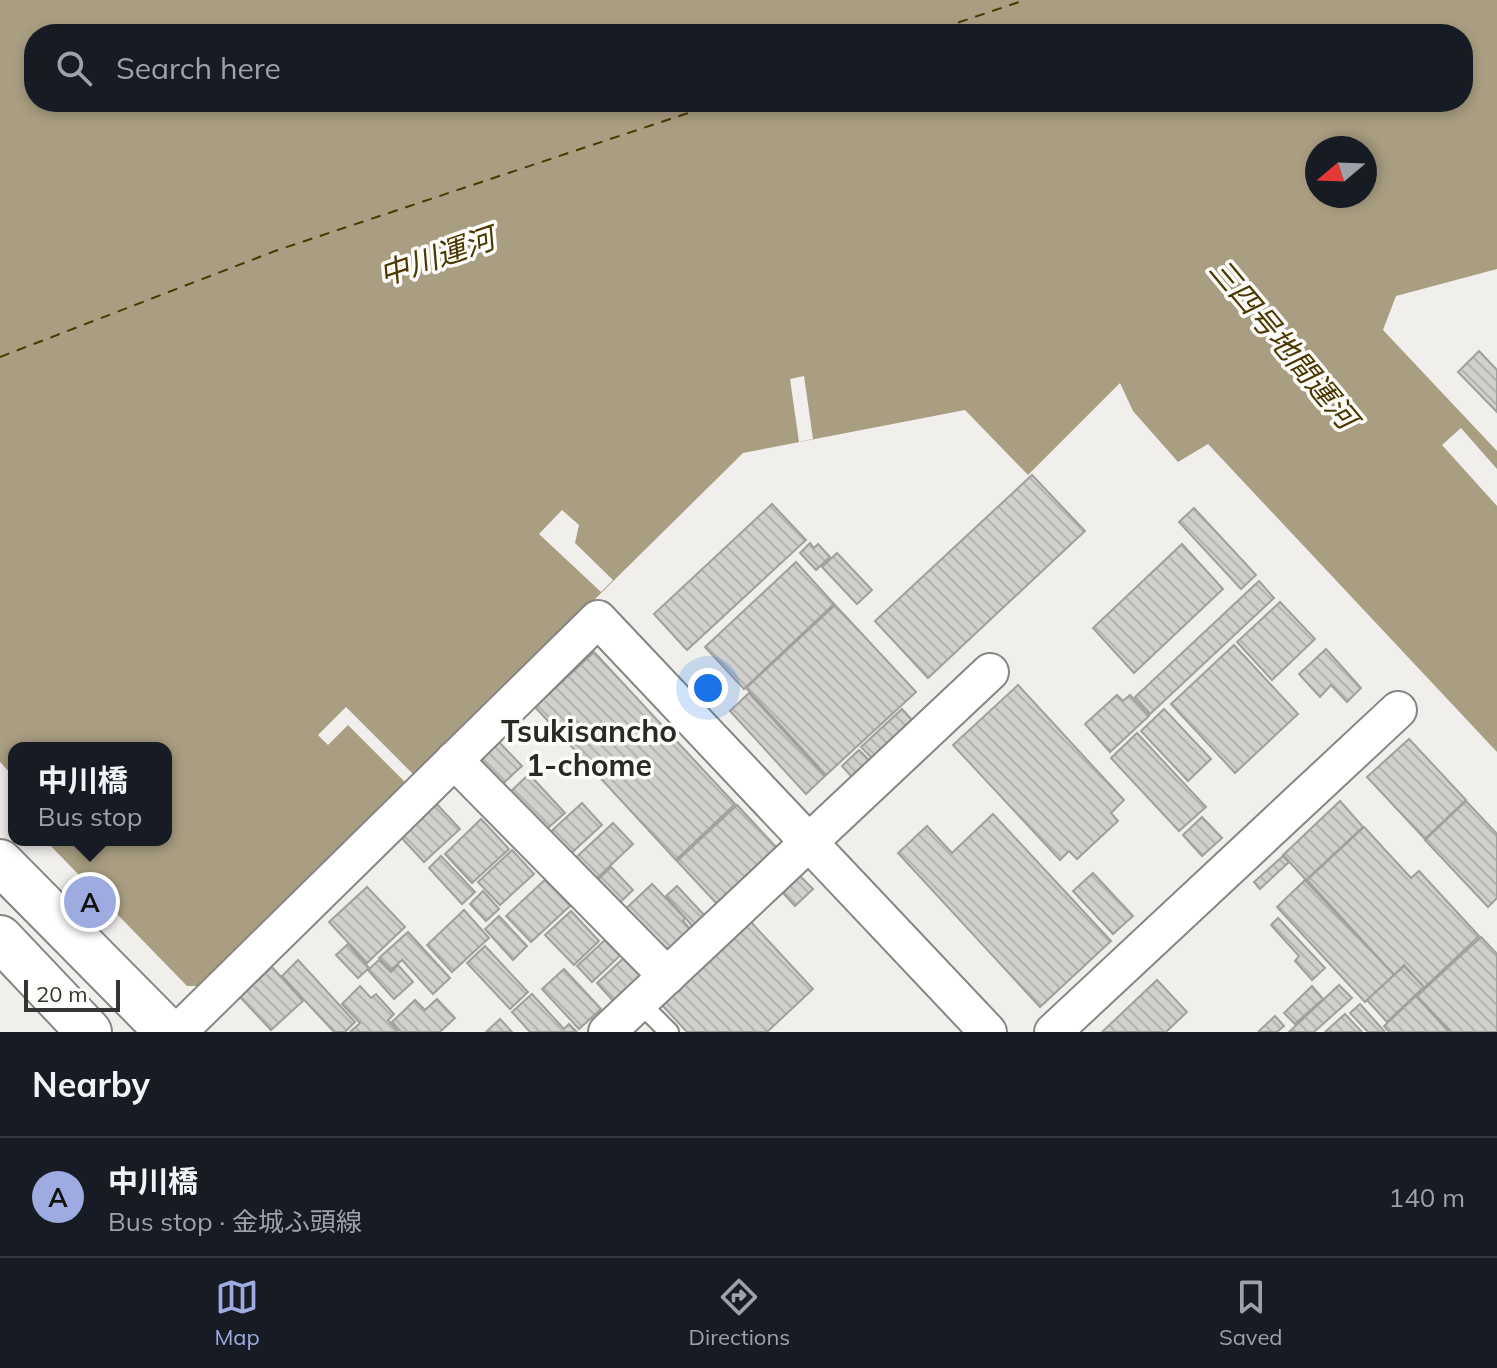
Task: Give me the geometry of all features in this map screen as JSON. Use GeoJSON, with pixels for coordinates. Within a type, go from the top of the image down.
{"type":"FeatureCollection","features":[{"type":"Feature","properties":{"kind":"main road"},"geometry":{"type":"LineString","coordinates":[[0,862],[168,1032]]}},
{"type":"Feature","properties":{"kind":"main road"},"geometry":{"type":"LineString","coordinates":[[0,938],[89,1032]]}},
{"type":"Feature","properties":{"kind":"street"},"geometry":{"type":"LineString","coordinates":[[178,1032],[598,619],[988,1032]]}},
{"type":"Feature","properties":{"kind":"street"},"geometry":{"type":"LineString","coordinates":[[607,1032],[990,672]]}},
{"type":"Feature","properties":{"kind":"street"},"geometry":{"type":"LineString","coordinates":[[1053,1032],[1398,710]]}},
{"type":"Feature","properties":{"kind":"street"},"geometry":{"type":"LineString","coordinates":[[454,760],[667,976]]}},
{"type":"Feature","properties":{"kind":"lane"},"geometry":{"type":"LineString","coordinates":[[639,1002],[669,1032]]}},
{"type":"Feature","properties":{"kind":"water"},"geometry":{"type":"Polygon","coordinates":[[[0,0],[1497,0],[1497,269],[1396,296],[1383,330],[1497,451],[1497,752],[1208,444],[1178,462],[1133,411],[1120,383],[1028,475],[965,410],[743,453],[203,986],[187,986],[51,846],[172,846],[172,742],[8,742],[8,771],[0,762],[0,0]]]}},
{"type":"Feature","properties":{"kind":"pier"},"geometry":{"type":"Polygon","coordinates":[[[804,376],[813,439],[799,442],[790,379],[804,376]]]}},
{"type":"Feature","properties":{"kind":"pier"},"geometry":{"type":"Polygon","coordinates":[[[1461,428],[1497,469],[1497,506],[1442,445],[1461,428]]]}},
{"type":"Feature","properties":{"kind":"pier"},"geometry":{"type":"Polygon","coordinates":[[[562,510],[579,525],[575,543],[613,580],[601,592],[539,534],[562,510]]]}},
{"type":"Feature","properties":{"kind":"pier"},"geometry":{"type":"Polygon","coordinates":[[[346,707],[415,776],[407,784],[348,725],[328,745],[318,735],[346,707]]]}},
{"type":"Feature","properties":{"kind":"building"},"geometry":{"type":"Polygon","coordinates":[[[1479,351],[1497,370],[1497,412],[1458,372],[1479,351]]]}},
{"type":"Feature","properties":{"kind":"building"},"geometry":{"type":"Polygon","coordinates":[[[1032,475],[1085,531],[928,678],[875,621],[1032,475]]]}},
{"type":"Feature","properties":{"kind":"building"},"geometry":{"type":"Polygon","coordinates":[[[772,504],[806,540],[687,650],[654,614],[772,504]]]}},
{"type":"Feature","properties":{"kind":"building"},"geometry":{"type":"Polygon","coordinates":[[[1194,508],[1256,575],[1241,589],[1179,522],[1194,508]]]}},
{"type":"Feature","properties":{"kind":"building"},"geometry":{"type":"Polygon","coordinates":[[[810,543],[814,548],[818,544],[830,557],[816,570],[800,553],[810,543]]]}},
{"type":"Feature","properties":{"kind":"building"},"geometry":{"type":"Polygon","coordinates":[[[1182,544],[1223,589],[1134,673],[1093,628],[1182,544]]]}},
{"type":"Feature","properties":{"kind":"building"},"geometry":{"type":"Polygon","coordinates":[[[837,553],[872,590],[857,604],[822,567],[837,553]]]}},
{"type":"Feature","properties":{"kind":"building"},"geometry":{"type":"Polygon","coordinates":[[[796,562],[834,604],[744,689],[705,647],[796,562]]]}},
{"type":"Feature","properties":{"kind":"building"},"geometry":{"type":"Polygon","coordinates":[[[1259,581],[1274,598],[1150,714],[1135,697],[1259,581]]]}},
{"type":"Feature","properties":{"kind":"building"},"geometry":{"type":"Polygon","coordinates":[[[1280,602],[1315,639],[1272,680],[1237,642],[1280,602]]]}},
{"type":"Feature","properties":{"kind":"building"},"geometry":{"type":"Polygon","coordinates":[[[835,605],[916,692],[826,775],[746,688],[835,605]]]}},
{"type":"Feature","properties":{"kind":"building"},"geometry":{"type":"Polygon","coordinates":[[[1234,645],[1298,714],[1235,773],[1171,704],[1234,645]]]}},
{"type":"Feature","properties":{"kind":"building"},"geometry":{"type":"Polygon","coordinates":[[[1326,649],[1361,688],[1347,702],[1331,685],[1320,697],[1299,674],[1326,649]]]}},
{"type":"Feature","properties":{"kind":"building"},"geometry":{"type":"Polygon","coordinates":[[[594,652],[735,804],[676,860],[535,707],[594,652]]]}},
{"type":"Feature","properties":{"kind":"building"},"geometry":{"type":"Polygon","coordinates":[[[1018,685],[1124,800],[1111,813],[1118,821],[1077,859],[1069,851],[1060,860],[953,745],[1018,685]]]}},
{"type":"Feature","properties":{"kind":"building"},"geometry":{"type":"Polygon","coordinates":[[[749,693],[825,776],[806,794],[730,711],[749,693]]]}},
{"type":"Feature","properties":{"kind":"building"},"geometry":{"type":"Polygon","coordinates":[[[1117,695],[1123,701],[1130,695],[1149,716],[1110,752],[1085,724],[1117,695]]]}},
{"type":"Feature","properties":{"kind":"building"},"geometry":{"type":"Polygon","coordinates":[[[902,709],[912,720],[872,758],[861,747],[902,709]]]}},
{"type":"Feature","properties":{"kind":"building"},"geometry":{"type":"Polygon","coordinates":[[[1164,709],[1211,759],[1188,781],[1141,731],[1164,709]]]}},
{"type":"Feature","properties":{"kind":"building"},"geometry":{"type":"Polygon","coordinates":[[[1137,733],[1206,807],[1179,831],[1111,758],[1137,733]]]}},
{"type":"Feature","properties":{"kind":"building"},"geometry":{"type":"Polygon","coordinates":[[[1409,739],[1466,800],[1425,839],[1367,777],[1409,739]]]}},
{"type":"Feature","properties":{"kind":"building"},"geometry":{"type":"Polygon","coordinates":[[[498,741],[522,766],[497,789],[474,764],[498,741]]]}},
{"type":"Feature","properties":{"kind":"building"},"geometry":{"type":"Polygon","coordinates":[[[859,750],[869,760],[852,777],[842,766],[859,750]]]}},
{"type":"Feature","properties":{"kind":"building"},"geometry":{"type":"Polygon","coordinates":[[[529,774],[565,813],[541,834],[506,796],[529,774]]]}},
{"type":"Feature","properties":{"kind":"building"},"geometry":{"type":"Polygon","coordinates":[[[434,801],[460,829],[424,862],[398,834],[434,801]]]}},
{"type":"Feature","properties":{"kind":"building"},"geometry":{"type":"Polygon","coordinates":[[[1340,801],[1363,827],[1306,880],[1283,855],[1340,801]]]}},
{"type":"Feature","properties":{"kind":"building"},"geometry":{"type":"Polygon","coordinates":[[[1466,801],[1497,834],[1497,898],[1488,907],[1425,840],[1466,801]]]}},
{"type":"Feature","properties":{"kind":"building"},"geometry":{"type":"Polygon","coordinates":[[[582,803],[602,825],[566,858],[546,836],[582,803]]]}},
{"type":"Feature","properties":{"kind":"building"},"geometry":{"type":"Polygon","coordinates":[[[737,805],[777,848],[717,904],[677,861],[737,805]]]}},
{"type":"Feature","properties":{"kind":"building"},"geometry":{"type":"Polygon","coordinates":[[[993,814],[1111,941],[1040,1007],[898,853],[927,826],[952,853],[993,814]]]}},
{"type":"Feature","properties":{"kind":"building"},"geometry":{"type":"Polygon","coordinates":[[[1202,817],[1222,838],[1202,856],[1183,835],[1202,817]]]}},
{"type":"Feature","properties":{"kind":"building"},"geometry":{"type":"Polygon","coordinates":[[[481,819],[509,849],[472,883],[445,854],[481,819]]]}},
{"type":"Feature","properties":{"kind":"building"},"geometry":{"type":"Polygon","coordinates":[[[613,823],[633,844],[589,886],[569,864],[613,823]]]}},
{"type":"Feature","properties":{"kind":"building"},"geometry":{"type":"Polygon","coordinates":[[[1364,827],[1411,878],[1419,871],[1479,936],[1424,988],[1404,965],[1394,975],[1307,880],[1364,827]]]}},
{"type":"Feature","properties":{"kind":"building"},"geometry":{"type":"Polygon","coordinates":[[[512,850],[534,874],[500,905],[478,882],[512,850]]]}},
{"type":"Feature","properties":{"kind":"building"},"geometry":{"type":"Polygon","coordinates":[[[441,856],[475,892],[462,904],[429,868],[441,856]]]}},
{"type":"Feature","properties":{"kind":"building"},"geometry":{"type":"Polygon","coordinates":[[[1283,856],[1289,862],[1260,889],[1254,882],[1283,856]]]}},
{"type":"Feature","properties":{"kind":"building"},"geometry":{"type":"Polygon","coordinates":[[[611,867],[633,890],[612,910],[590,887],[611,867]]]}},
{"type":"Feature","properties":{"kind":"building"},"geometry":{"type":"Polygon","coordinates":[[[1093,873],[1133,916],[1113,934],[1073,891],[1093,873]]]}},
{"type":"Feature","properties":{"kind":"building"},"geometry":{"type":"Polygon","coordinates":[[[800,876],[813,889],[795,906],[783,893],[800,876]]]}},
{"type":"Feature","properties":{"kind":"building"},"geometry":{"type":"Polygon","coordinates":[[[547,878],[571,905],[531,942],[506,916],[547,878]]]}},
{"type":"Feature","properties":{"kind":"building"},"geometry":{"type":"Polygon","coordinates":[[[1305,880],[1394,975],[1365,1002],[1277,907],[1305,880]]]}},
{"type":"Feature","properties":{"kind":"building"},"geometry":{"type":"Polygon","coordinates":[[[652,884],[685,918],[683,921],[692,931],[660,961],[618,916],[652,884]]]}},
{"type":"Feature","properties":{"kind":"building"},"geometry":{"type":"Polygon","coordinates":[[[677,886],[706,917],[694,928],[666,896],[677,886]]]}},
{"type":"Feature","properties":{"kind":"building"},"geometry":{"type":"Polygon","coordinates":[[[367,887],[405,927],[367,963],[329,922],[367,887]]]}},
{"type":"Feature","properties":{"kind":"building"},"geometry":{"type":"Polygon","coordinates":[[[483,891],[499,909],[486,921],[470,904],[483,891]]]}},
{"type":"Feature","properties":{"kind":"building"},"geometry":{"type":"Polygon","coordinates":[[[464,910],[489,938],[452,972],[427,945],[464,910]]]}},
{"type":"Feature","properties":{"kind":"building"},"geometry":{"type":"Polygon","coordinates":[[[571,911],[599,941],[574,965],[545,935],[571,911]]]}},
{"type":"Feature","properties":{"kind":"building"},"geometry":{"type":"Polygon","coordinates":[[[499,916],[527,946],[513,960],[485,929],[499,916]]]}},
{"type":"Feature","properties":{"kind":"building"},"geometry":{"type":"Polygon","coordinates":[[[1278,918],[1325,968],[1312,980],[1295,961],[1299,956],[1271,925],[1278,918]]]}},
{"type":"Feature","properties":{"kind":"building"},"geometry":{"type":"Polygon","coordinates":[[[750,921],[813,989],[767,1032],[687,1032],[661,1004],[750,921]]]}},
{"type":"Feature","properties":{"kind":"building"},"geometry":{"type":"Polygon","coordinates":[[[408,932],[450,978],[433,994],[402,960],[391,970],[379,958],[408,932]]]}},
{"type":"Feature","properties":{"kind":"building"},"geometry":{"type":"Polygon","coordinates":[[[1481,937],[1497,954],[1497,1032],[1451,1032],[1417,996],[1481,937]]]}},
{"type":"Feature","properties":{"kind":"building"},"geometry":{"type":"Polygon","coordinates":[[[607,938],[626,950],[592,982],[577,966],[607,938]]]}},
{"type":"Feature","properties":{"kind":"building"},"geometry":{"type":"Polygon","coordinates":[[[348,944],[369,968],[358,978],[336,955],[348,944]]]}},
{"type":"Feature","properties":{"kind":"building"},"geometry":{"type":"Polygon","coordinates":[[[485,946],[528,992],[510,1009],[467,963],[485,946]]]}},
{"type":"Feature","properties":{"kind":"building"},"geometry":{"type":"Polygon","coordinates":[[[628,954],[648,974],[616,1004],[597,983],[628,954]]]}},
{"type":"Feature","properties":{"kind":"building"},"geometry":{"type":"Polygon","coordinates":[[[298,960],[355,1022],[345,1032],[334,1032],[282,976],[298,960]]]}},
{"type":"Feature","properties":{"kind":"building"},"geometry":{"type":"Polygon","coordinates":[[[379,960],[391,972],[398,965],[413,982],[394,999],[368,970],[379,960]]]}},
{"type":"Feature","properties":{"kind":"building"},"geometry":{"type":"Polygon","coordinates":[[[1404,966],[1424,987],[1387,1022],[1367,1000],[1404,966]]]}},
{"type":"Feature","properties":{"kind":"building"},"geometry":{"type":"Polygon","coordinates":[[[272,967],[303,1001],[271,1030],[240,997],[272,967]]]}},
{"type":"Feature","properties":{"kind":"building"},"geometry":{"type":"Polygon","coordinates":[[[564,969],[601,1009],[579,1029],[542,989],[564,969]]]}},
{"type":"Feature","properties":{"kind":"building"},"geometry":{"type":"Polygon","coordinates":[[[1157,980],[1187,1012],[1166,1032],[1102,1032],[1157,980]]]}},
{"type":"Feature","properties":{"kind":"building"},"geometry":{"type":"Polygon","coordinates":[[[1339,985],[1352,998],[1314,1032],[1289,1032],[1339,985]]]}},
{"type":"Feature","properties":{"kind":"building"},"geometry":{"type":"Polygon","coordinates":[[[360,986],[371,998],[376,994],[394,1014],[388,1020],[398,1032],[350,1032],[360,1023],[342,1004],[360,986]]]}},
{"type":"Feature","properties":{"kind":"building"},"geometry":{"type":"Polygon","coordinates":[[[1312,986],[1323,999],[1295,1024],[1284,1013],[1312,986]]]}},
{"type":"Feature","properties":{"kind":"building"},"geometry":{"type":"Polygon","coordinates":[[[532,994],[564,1029],[569,1024],[577,1032],[530,1032],[512,1012],[532,994]]]}},
{"type":"Feature","properties":{"kind":"building"},"geometry":{"type":"Polygon","coordinates":[[[1416,996],[1449,1032],[1389,1032],[1384,1026],[1416,996]]]}},
{"type":"Feature","properties":{"kind":"building"},"geometry":{"type":"Polygon","coordinates":[[[437,999],[455,1018],[440,1032],[401,1032],[392,1022],[415,1000],[425,1010],[437,999]]]}},
{"type":"Feature","properties":{"kind":"building"},"geometry":{"type":"Polygon","coordinates":[[[1360,1004],[1385,1032],[1368,1032],[1350,1013],[1360,1004]]]}},
{"type":"Feature","properties":{"kind":"building"},"geometry":{"type":"Polygon","coordinates":[[[1345,1014],[1362,1032],[1325,1032],[1345,1014]]]}},
{"type":"Feature","properties":{"kind":"building"},"geometry":{"type":"Polygon","coordinates":[[[1275,1016],[1284,1026],[1277,1032],[1259,1031],[1275,1016]]]}},
{"type":"Feature","properties":{"kind":"building"},"geometry":{"type":"Polygon","coordinates":[[[500,1019],[512,1032],[486,1032],[500,1019]]]}},
{"type":"Feature","properties":{"kind":"ferry route"},"geometry":{"type":"LineString","coordinates":[[954,24],[1025,0]]}},
{"type":"Feature","properties":{"kind":"ferry route"},"geometry":{"type":"LineString","coordinates":[[0,357],[275,251],[691,112]]}},
{"type":"Feature","properties":{"kind":"place","name":"中川橋"},"geometry":{"type":"Point","coordinates":[90,902]}},
{"type":"Feature","properties":{"kind":"district","name":"Tsukisancho 1-chome"},"geometry":{"type":"Point","coordinates":[589,749]}},
{"type":"Feature","properties":{"kind":"water label","name":"中川運河"},"geometry":{"type":"Point","coordinates":[437,257]}},
{"type":"Feature","properties":{"kind":"water label","name":"三四号地間運河"},"geometry":{"type":"Point","coordinates":[1283,344]}}]}
